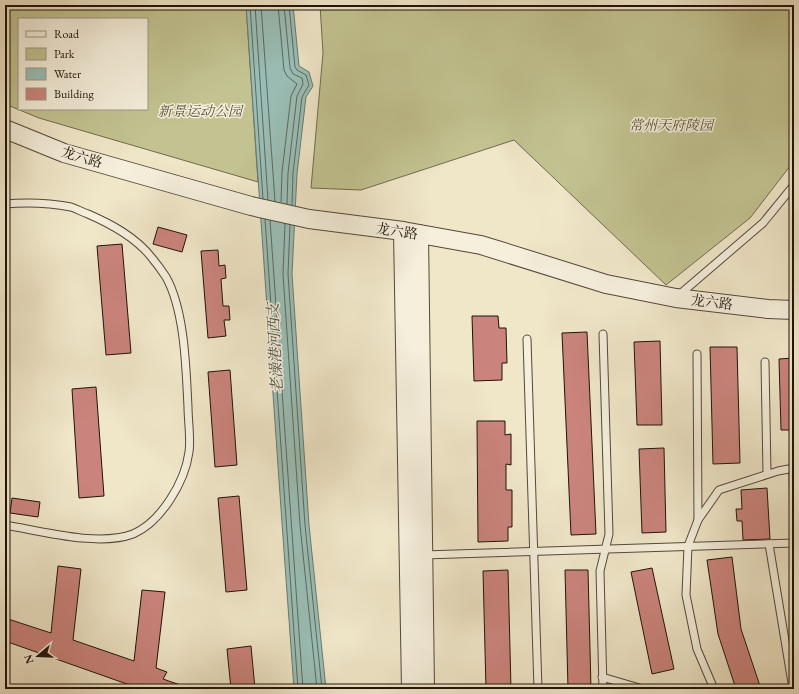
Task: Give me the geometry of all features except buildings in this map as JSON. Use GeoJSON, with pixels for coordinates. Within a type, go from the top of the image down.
{"type":"FeatureCollection","features":[{"type":"Feature","properties":{"kind":"street","name":"龙六路"},"geometry":{"type":"LineString","coordinates":[[5,129],[64,153],[251,206],[309,219],[411,232],[481,245],[606,284],[676,298],[768,309],[794,310]]}},
{"type":"Feature","properties":{"kind":"street"},"geometry":{"type":"LineString","coordinates":[[411,232],[423,555],[425,689]]}},
{"type":"Feature","properties":{"kind":"street"},"geometry":{"type":"LineString","coordinates":[[411,232],[411,689]]}},
{"type":"Feature","properties":{"kind":"lane"},"geometry":{"type":"LineString","coordinates":[[676,298],[763,223],[794,185]]}},
{"type":"Feature","properties":{"kind":"lane"},"geometry":{"type":"LineString","coordinates":[[5,204],[27,202],[72,208],[128,234],[151,256],[166,278],[177,304],[185,352],[190,452],[182,477],[169,502],[152,522],[133,534],[113,538],[78,538],[5,525]]}},
{"type":"Feature","properties":{"kind":"lane"},"geometry":{"type":"LineString","coordinates":[[603,334],[608,534],[600,571],[603,689]]}},
{"type":"Feature","properties":{"kind":"lane"},"geometry":{"type":"LineString","coordinates":[[527,339],[538,689]]}},
{"type":"Feature","properties":{"kind":"lane"},"geometry":{"type":"LineString","coordinates":[[697,354],[698,520]]}},
{"type":"Feature","properties":{"kind":"lane"},"geometry":{"type":"LineString","coordinates":[[765,362],[767,474]]}},
{"type":"Feature","properties":{"kind":"lane"},"geometry":{"type":"LineString","coordinates":[[714,689],[697,648],[686,595],[688,546],[698,520],[719,490],[767,474],[793,469],[794,522]]}},
{"type":"Feature","properties":{"kind":"lane"},"geometry":{"type":"LineString","coordinates":[[423,555],[794,543]]}},
{"type":"Feature","properties":{"kind":"lane"},"geometry":{"type":"LineString","coordinates":[[769,544],[793,689]]}},
{"type":"Feature","properties":{"kind":"lane"},"geometry":{"type":"LineString","coordinates":[[602,676],[643,689]]}},
{"type":"Feature","properties":{"kind":"green space","name":"新景运动公园"},"geometry":{"type":"Polygon","coordinates":[[[5,5],[246,5],[258,182],[39,118],[20,110],[148,110],[148,18],[18,18],[18,109],[5,104],[5,5]]]}},
{"type":"Feature","properties":{"kind":"green space","name":"常州天府陵园"},"geometry":{"type":"Polygon","coordinates":[[[320,5],[794,5],[794,161],[750,218],[666,285],[514,140],[361,190],[311,188],[323,53],[320,5]]]}},
{"type":"Feature","properties":{"kind":"water","name":"老澡港河西支"},"geometry":{"type":"Polygon","coordinates":[[[246,5],[293,5],[299,66],[309,72],[313,86],[306,97],[297,174],[292,274],[309,525],[326,689],[294,689],[246,5]]]}}]}
